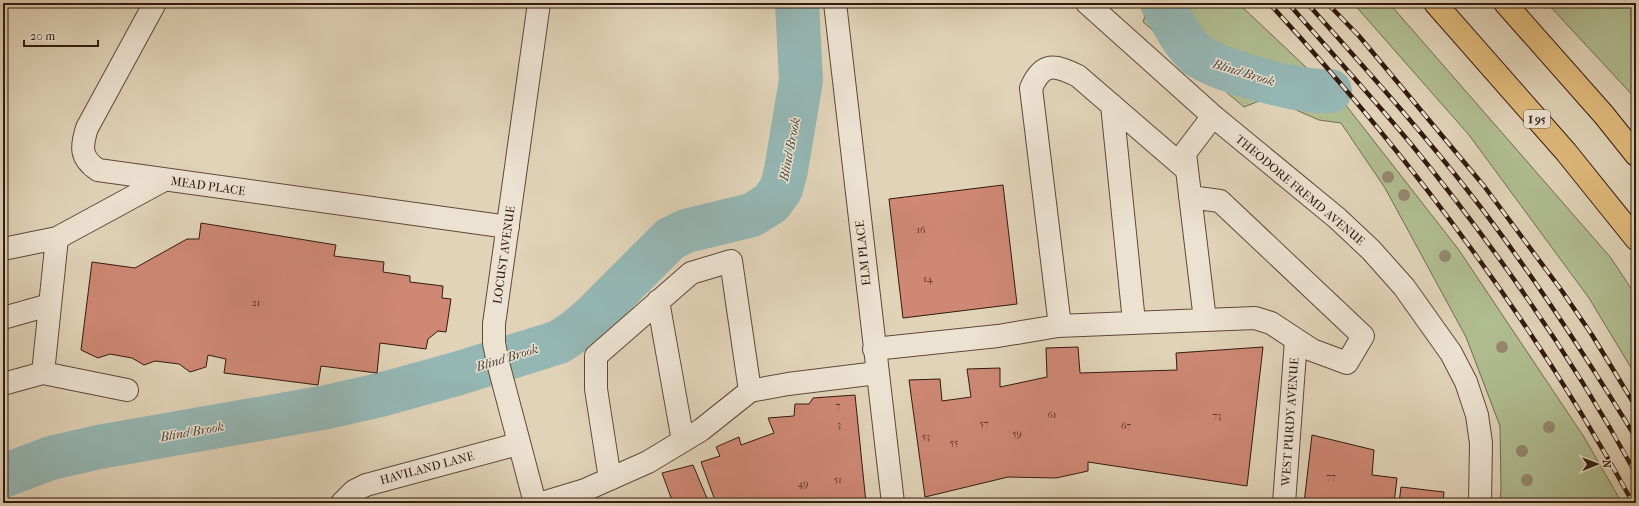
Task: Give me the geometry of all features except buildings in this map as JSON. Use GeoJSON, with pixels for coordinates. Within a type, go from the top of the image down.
{"type":"FeatureCollection","features":[{"type":"Feature","properties":{"kind":"highway","name":"I 95"},"geometry":{"type":"LineString","coordinates":[[1435,3],[1566,152],[1636,239]]}},
{"type":"Feature","properties":{"kind":"highway"},"geometry":{"type":"LineString","coordinates":[[1505,3],[1604,115],[1636,155]]}},
{"type":"Feature","properties":{"kind":"street","name":"MEAD PLACE"},"geometry":{"type":"LineString","coordinates":[[155,3],[87,128],[83,141],[83,154],[88,164],[98,170],[164,180],[508,227]]}},
{"type":"Feature","properties":{"kind":"street","name":"LOCUST AVENUE"},"geometry":{"type":"LineString","coordinates":[[535,503],[506,397],[494,344],[494,324],[539,3]]}},
{"type":"Feature","properties":{"kind":"street","name":"ELM PLACE"},"geometry":{"type":"LineString","coordinates":[[835,3],[893,503]]}},
{"type":"Feature","properties":{"kind":"street","name":"THEODORE FREMD AVENUE"},"geometry":{"type":"LineString","coordinates":[[1087,3],[1213,116],[1337,218],[1376,256],[1404,287],[1451,353],[1466,382],[1477,415],[1480,443],[1480,503]]}},
{"type":"Feature","properties":{"kind":"street"},"geometry":{"type":"LineString","coordinates":[[1060,326],[1031,88],[1037,73],[1048,67],[1064,69],[1078,76],[1187,170]]}},
{"type":"Feature","properties":{"kind":"street"},"geometry":{"type":"LineString","coordinates":[[1112,105],[1134,322]]}},
{"type":"Feature","properties":{"kind":"street"},"geometry":{"type":"LineString","coordinates":[[1205,320],[1186,153],[1213,116]]}},
{"type":"Feature","properties":{"kind":"street"},"geometry":{"type":"LineString","coordinates":[[3,249],[57,238],[164,180]]}},
{"type":"Feature","properties":{"kind":"street"},"geometry":{"type":"LineString","coordinates":[[874,349],[998,336],[1060,326],[1255,318],[1271,323],[1312,350],[1347,363],[1363,336],[1220,202],[1190,197]]}},
{"type":"Feature","properties":{"kind":"street"},"geometry":{"type":"LineString","coordinates":[[43,373],[57,238]]}},
{"type":"Feature","properties":{"kind":"street"},"geometry":{"type":"LineString","coordinates":[[610,479],[596,389],[596,356],[691,273],[731,261],[750,391]]}},
{"type":"Feature","properties":{"kind":"street"},"geometry":{"type":"LineString","coordinates":[[658,301],[683,440]]}},
{"type":"Feature","properties":{"kind":"street"},"geometry":{"type":"LineString","coordinates":[[3,318],[49,305]]}},
{"type":"Feature","properties":{"kind":"street","name":"WEST PURDY AVENUE"},"geometry":{"type":"LineString","coordinates":[[1284,503],[1296,340]]}},
{"type":"Feature","properties":{"kind":"street"},"geometry":{"type":"LineString","coordinates":[[3,384],[43,373],[127,390]]}},
{"type":"Feature","properties":{"kind":"street"},"geometry":{"type":"LineString","coordinates":[[542,503],[585,490],[648,462],[701,430],[750,391],[788,384],[877,373]]}},
{"type":"Feature","properties":{"kind":"street","name":"HAVILAND LANE"},"geometry":{"type":"LineString","coordinates":[[342,503],[354,492],[366,485],[518,444]]}},
{"type":"Feature","properties":{"kind":"green space"},"geometry":{"type":"Polygon","coordinates":[[[1149,3],[1238,3],[1345,104],[1459,250],[1584,437],[1622,503],[1500,503],[1500,426],[1466,337],[1385,188],[1341,123],[1319,120],[1280,103],[1264,99],[1244,107],[1143,22],[1149,3]]]}},
{"type":"Feature","properties":{"kind":"green space"},"geometry":{"type":"Polygon","coordinates":[[[1353,3],[1389,3],[1611,258],[1636,296],[1636,376],[1589,298],[1469,135],[1353,3]]]}},
{"type":"Feature","properties":{"kind":"green space"},"geometry":{"type":"Polygon","coordinates":[[[1547,3],[1636,3],[1636,99],[1547,3]]]}},
{"type":"Feature","properties":{"kind":"waterway","name":"Blind Brook"},"geometry":{"type":"LineString","coordinates":[[3,476],[51,458],[99,447],[327,407],[380,395],[456,374],[559,342],[577,330],[592,317],[670,239],[686,231],[752,215],[771,203],[781,189],[786,170],[801,80],[797,3]]}},
{"type":"Feature","properties":{"kind":"waterway","name":"Blind Brook"},"geometry":{"type":"LineString","coordinates":[[1162,3],[1186,43],[1196,54],[1206,60],[1221,67],[1260,80],[1301,89],[1330,91]]}},
{"type":"Feature","properties":{"kind":"railway"},"geometry":{"type":"LineString","coordinates":[[1269,3],[1371,120],[1420,180],[1466,242],[1511,305],[1554,370],[1595,436],[1633,503]]}},
{"type":"Feature","properties":{"kind":"railway"},"geometry":{"type":"LineString","coordinates":[[1288,3],[1411,144],[1473,223],[1559,345],[1636,474]]}},
{"type":"Feature","properties":{"kind":"railway"},"geometry":{"type":"LineString","coordinates":[[1307,3],[1412,122],[1494,225],[1557,315],[1636,438]]}},
{"type":"Feature","properties":{"kind":"railway"},"geometry":{"type":"LineString","coordinates":[[1327,3],[1359,36],[1484,186],[1562,291],[1592,335],[1636,407]]}}]}
